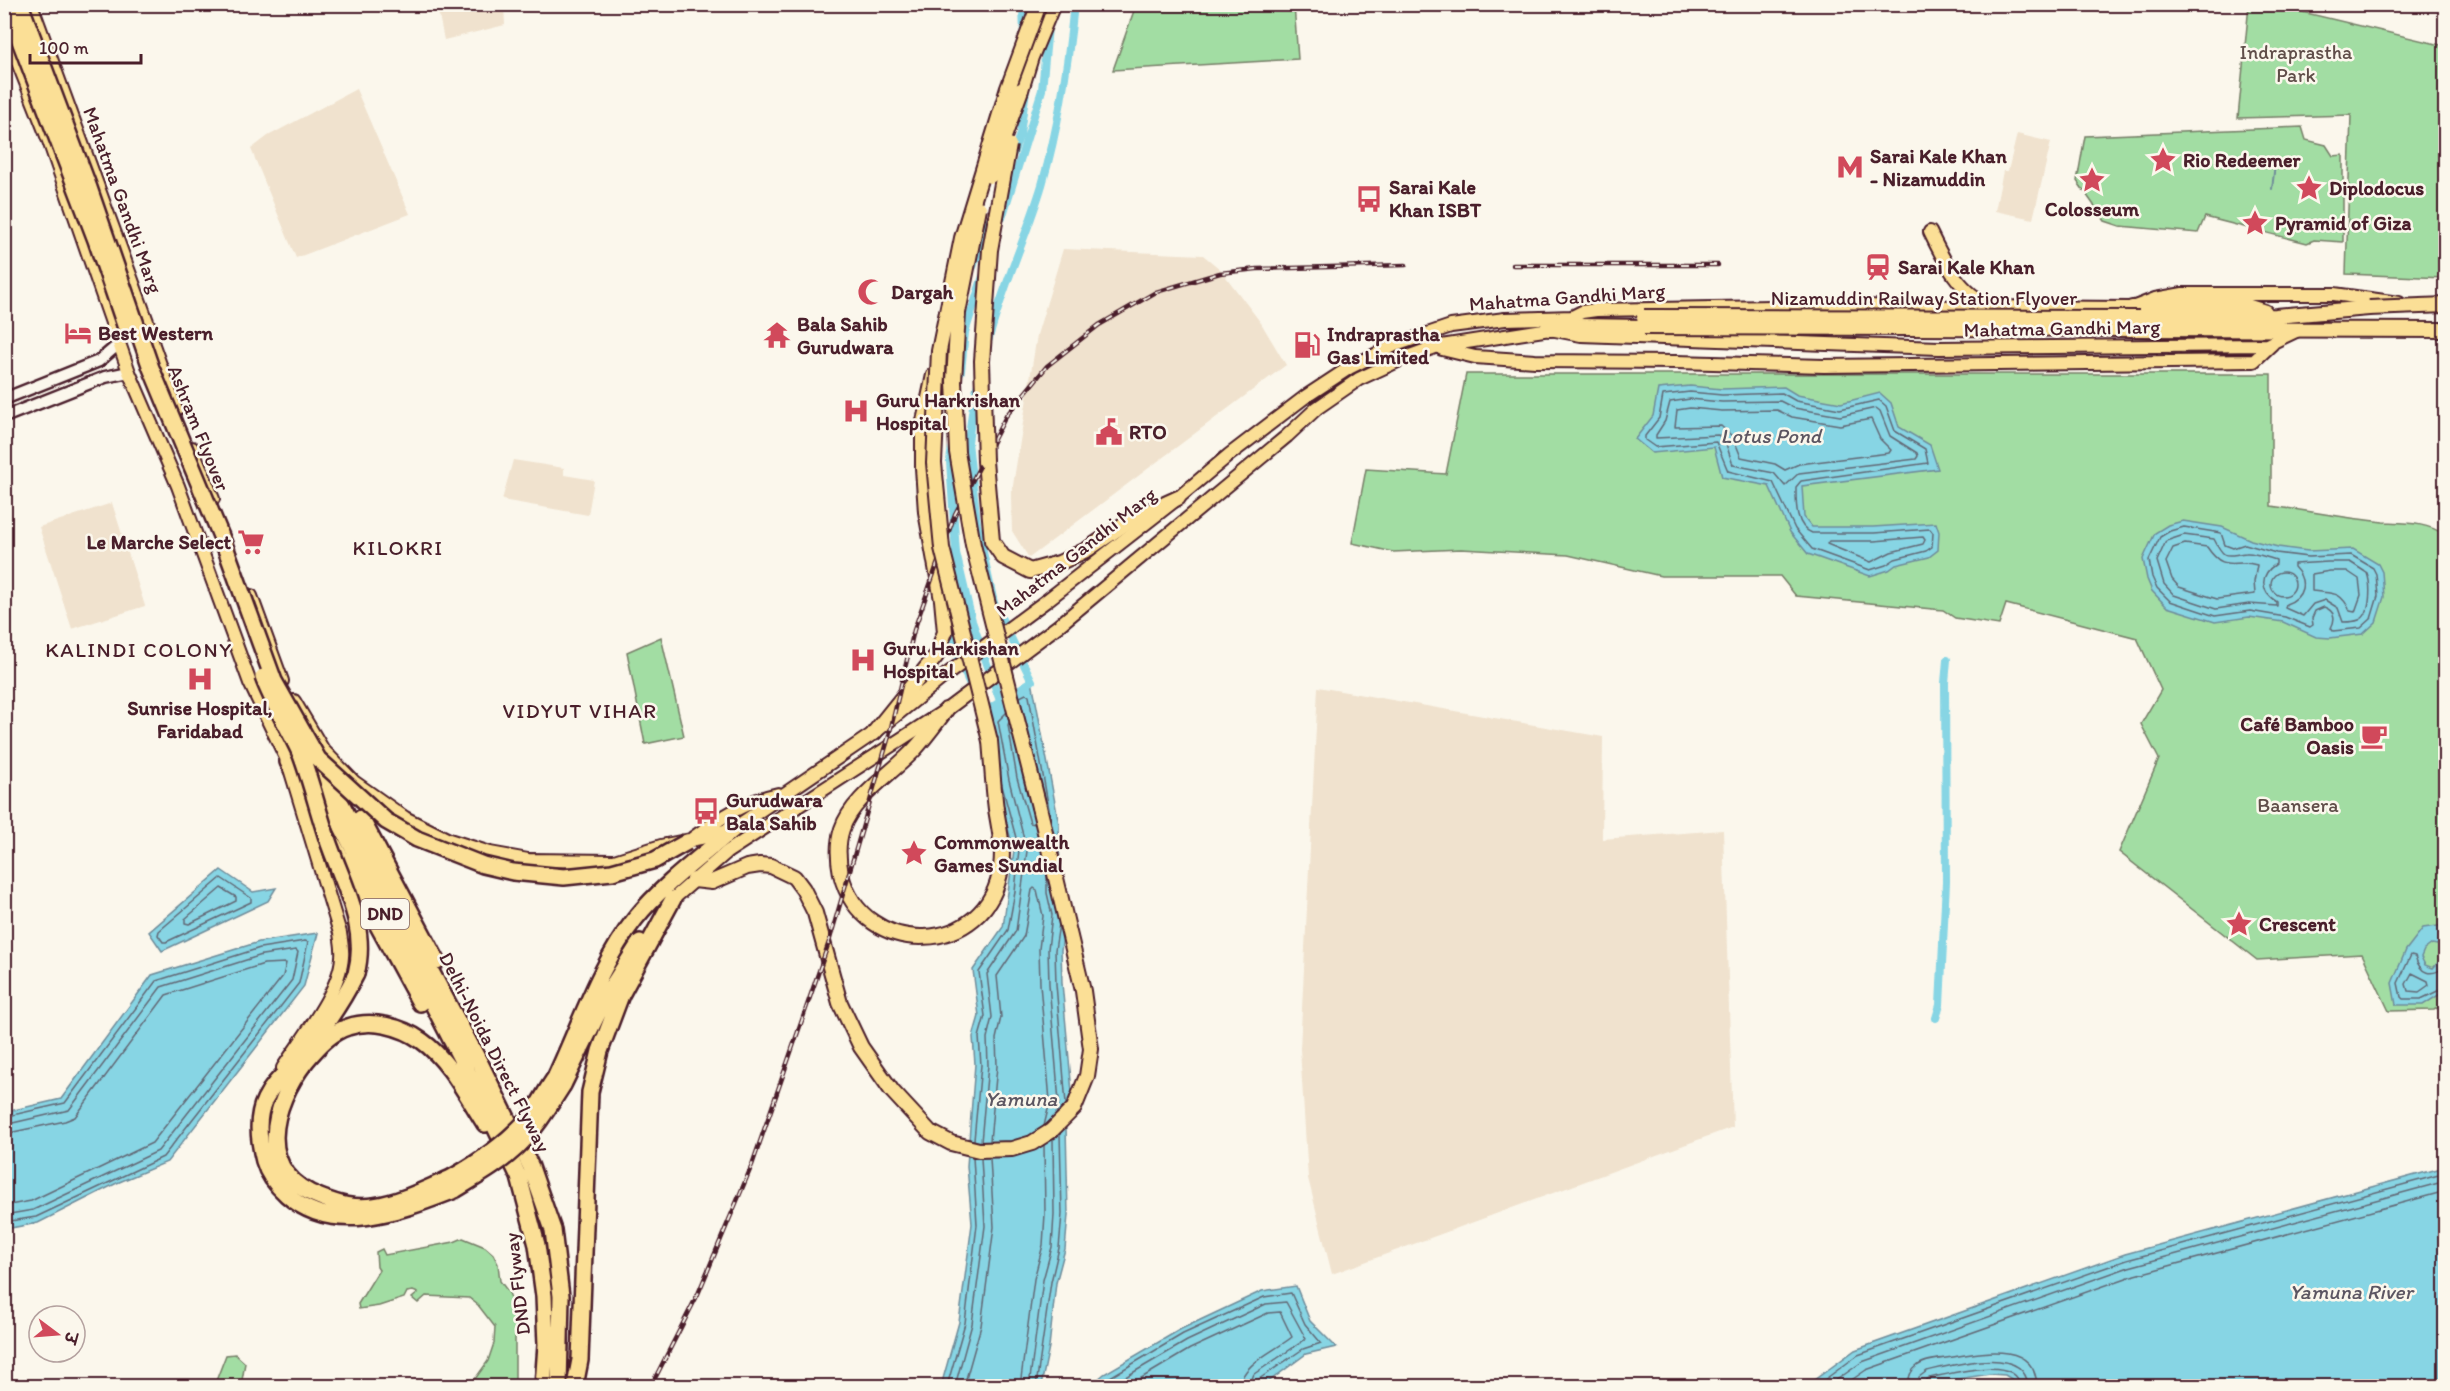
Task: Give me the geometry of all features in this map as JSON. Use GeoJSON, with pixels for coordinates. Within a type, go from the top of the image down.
{"type":"FeatureCollection","features":[{"type":"Feature","properties":{"kind":"highway","name":"Ashram Flyover"},"geometry":{"type":"LineString","coordinates":[[6,4],[96,240],[144,377],[208,530],[294,758]]}},
{"type":"Feature","properties":{"kind":"highway","name":"Ashram Flyover"},"geometry":{"type":"LineString","coordinates":[[20,4],[89,188],[151,368],[223,542],[274,681],[320,754]]}},
{"type":"Feature","properties":{"kind":"highway"},"geometry":{"type":"LineString","coordinates":[[874,733],[936,656],[945,632],[942,600],[926,512],[923,426],[962,238],[1008,88],[1039,4]]}},
{"type":"Feature","properties":{"kind":"highway"},"geometry":{"type":"LineString","coordinates":[[694,880],[712,882],[747,867],[771,866],[794,877],[803,889],[814,913],[840,1003],[861,1047],[908,1110],[930,1132],[951,1143],[980,1150],[1012,1149],[1032,1143],[1051,1131],[1074,1108],[1087,1076],[1091,1049],[1083,991],[973,545],[958,461],[954,417],[958,313],[970,245],[979,210],[1053,4]]}},
{"type":"Feature","properties":{"kind":"highway"},"geometry":{"type":"LineString","coordinates":[[1021,90],[1001,181],[990,250],[981,361],[985,461],[992,541],[1003,557],[1030,571],[1069,559],[1132,519],[1178,498]]}},
{"type":"Feature","properties":{"kind":"highway"},"geometry":{"type":"LineString","coordinates":[[2132,308],[2243,305],[2276,316]]}},
{"type":"Feature","properties":{"kind":"highway","name":"Nizamuddin Railway Station Flyover"},"geometry":{"type":"LineString","coordinates":[[2197,324],[2369,308],[2445,307]]}},
{"type":"Feature","properties":{"kind":"highway","name":"Nizamuddin Railway Station Flyover"},"geometry":{"type":"LineString","coordinates":[[1572,317],[1644,322],[2197,324],[2298,330]]}},
{"type":"Feature","properties":{"kind":"highway","name":"Nizamuddin Railway Station Flyover"},"geometry":{"type":"LineString","coordinates":[[1550,329],[1644,322]]}},
{"type":"Feature","properties":{"kind":"highway","name":"Mahatma Gandhi Marg"},"geometry":{"type":"LineString","coordinates":[[2298,330],[2445,330]]}},
{"type":"Feature","properties":{"kind":"highway"},"geometry":{"type":"LineString","coordinates":[[939,351],[934,464],[942,548],[990,741],[1002,845],[997,885],[986,906],[977,917],[966,925],[941,934],[915,938],[889,932],[877,926],[849,897],[840,870],[839,842],[848,815],[915,749],[950,707]]}},
{"type":"Feature","properties":{"kind":"highway"},"geometry":{"type":"LineString","coordinates":[[320,754],[386,820],[417,839],[443,851],[493,868],[543,876],[590,876],[655,860],[687,842]]}},
{"type":"Feature","properties":{"kind":"highway"},"geometry":{"type":"LineString","coordinates":[[320,754],[398,885],[498,1082],[508,1121]]}},
{"type":"Feature","properties":{"kind":"highway","name":"Delhi-Noida Direct Flyway"},"geometry":{"type":"LineString","coordinates":[[320,754],[475,1070],[519,1177]]}},
{"type":"Feature","properties":{"kind":"highway"},"geometry":{"type":"LineString","coordinates":[[294,758],[359,926],[360,962],[356,974],[326,1025],[293,1065],[275,1081],[264,1101],[260,1117],[262,1152],[272,1179],[294,1201],[314,1212],[329,1216],[356,1218],[401,1209],[453,1184],[508,1139],[559,1081],[629,956],[673,899]]}},
{"type":"Feature","properties":{"kind":"highway"},"geometry":{"type":"LineString","coordinates":[[294,758],[480,1117]]}},
{"type":"Feature","properties":{"kind":"highway","name":"Delhi-Noida Direct Flyway"},"geometry":{"type":"LineString","coordinates":[[294,758],[341,825],[475,1070],[508,1121],[531,1167],[553,1230],[561,1296],[559,1386]]}},
{"type":"Feature","properties":{"kind":"highway"},"geometry":{"type":"LineString","coordinates":[[559,1081],[597,984],[617,945],[636,919],[736,827]]}},
{"type":"Feature","properties":{"kind":"highway"},"geometry":{"type":"LineString","coordinates":[[575,1386],[579,1360],[590,1092],[600,1052],[621,994],[673,899]]}},
{"type":"Feature","properties":{"kind":"highway"},"geometry":{"type":"LineString","coordinates":[[453,1184],[374,1206],[342,1206],[313,1194],[291,1180],[280,1160],[275,1126],[282,1099],[294,1076],[315,1049],[336,1032],[347,1027],[370,1023],[397,1029],[421,1040],[436,1054],[519,1177]]}},
{"type":"Feature","properties":{"kind":"highway","name":"DND Flyway"},"geometry":{"type":"LineString","coordinates":[[519,1177],[537,1245],[544,1296],[546,1345],[543,1386]]}},
{"type":"Feature","properties":{"kind":"main road","name":"Mahatma Gandhi Marg"},"geometry":{"type":"LineString","coordinates":[[31,4],[148,324],[179,419],[204,474],[281,680],[320,754]]}},
{"type":"Feature","properties":{"kind":"main road"},"geometry":{"type":"LineString","coordinates":[[4,27],[72,207],[129,372],[195,532],[250,683],[294,758],[340,933],[342,956],[339,973],[327,1001],[275,1081]]}},
{"type":"Feature","properties":{"kind":"main road"},"geometry":{"type":"LineString","coordinates":[[72,207],[102,197]]}},
{"type":"Feature","properties":{"kind":"main road"},"geometry":{"type":"LineString","coordinates":[[1930,232],[1943,259],[1961,284],[1974,297],[1999,307]]}},
{"type":"Feature","properties":{"kind":"main road","name":"Mahatma Gandhi Marg"},"geometry":{"type":"LineString","coordinates":[[687,842],[736,827],[874,733],[942,678],[1046,602],[1305,397],[1349,368],[1395,345],[1451,326],[1477,321],[1572,317],[1582,312],[1596,310],[1834,306],[2132,308],[2154,299],[2183,294],[2334,294],[2445,307]]}},
{"type":"Feature","properties":{"kind":"main road"},"geometry":{"type":"LineString","coordinates":[[1834,306],[1834,346]]}},
{"type":"Feature","properties":{"kind":"main road"},"geometry":{"type":"LineString","coordinates":[[2037,308],[2037,348]]}},
{"type":"Feature","properties":{"kind":"main road","name":"Mahatma Gandhi Marg"},"geometry":{"type":"LineString","coordinates":[[673,899],[727,852],[950,707],[1058,626],[1287,436],[1317,408],[1359,379],[1435,347],[1550,329],[1581,335],[1834,346],[2037,348],[2272,345],[2298,330]]}},
{"type":"Feature","properties":{"kind":"main road"},"geometry":{"type":"LineString","coordinates":[[4,399],[99,361],[119,344]]}},
{"type":"Feature","properties":{"kind":"main road"},"geometry":{"type":"LineString","coordinates":[[1435,347],[1475,357],[1535,361],[1824,366],[2254,361],[2272,345]]}},
{"type":"Feature","properties":{"kind":"main road"},"geometry":{"type":"LineString","coordinates":[[4,417],[105,377],[129,372]]}},
{"type":"Feature","properties":{"kind":"main road"},"geometry":{"type":"LineString","coordinates":[[195,532],[222,522]]}},
{"type":"Feature","properties":{"kind":"main road"},"geometry":{"type":"LineString","coordinates":[[687,842],[736,809],[755,800],[786,793]]}},
{"type":"Feature","properties":{"kind":"shaded area"},"geometry":{"type":"Polygon","coordinates":[[[437,5],[504,5],[505,25],[444,40],[437,5]]]}},
{"type":"Feature","properties":{"kind":"shaded area"},"geometry":{"type":"Polygon","coordinates":[[[356,89],[410,214],[296,258],[251,149],[268,136],[356,89]]]}},
{"type":"Feature","properties":{"kind":"shaded area"},"geometry":{"type":"Polygon","coordinates":[[[2017,134],[2051,142],[2033,219],[1995,211],[2003,171],[2008,171],[2017,134]]]}},
{"type":"Feature","properties":{"kind":"shaded area","name":"RTO"},"geometry":{"type":"Polygon","coordinates":[[[1063,249],[1203,255],[1220,269],[1261,323],[1286,365],[1029,558],[1012,531],[1011,498],[1037,335],[1063,249]]]}},
{"type":"Feature","properties":{"kind":"shaded area"},"geometry":{"type":"Polygon","coordinates":[[[513,460],[564,468],[564,475],[594,480],[588,515],[502,500],[513,460]]]}},
{"type":"Feature","properties":{"kind":"shaded area"},"geometry":{"type":"Polygon","coordinates":[[[112,503],[145,606],[72,629],[39,527],[112,503]]]}},
{"type":"Feature","properties":{"kind":"shaded area"},"geometry":{"type":"Polygon","coordinates":[[[1318,687],[1603,737],[1602,839],[1723,830],[1733,1127],[1332,1274],[1308,1178],[1300,1049],[1318,687]]]}},
{"type":"Feature","properties":{"kind":"green space"},"geometry":{"type":"Polygon","coordinates":[[[1136,5],[1294,5],[1298,59],[1113,70],[1136,5]]]}},
{"type":"Feature","properties":{"kind":"green space","name":"Indraprastha Park"},"geometry":{"type":"Polygon","coordinates":[[[2249,5],[2273,5],[2445,46],[2445,278],[2346,274],[2351,115],[2238,118],[2249,5]]]}},
{"type":"Feature","properties":{"kind":"green space"},"geometry":{"type":"Polygon","coordinates":[[[2302,127],[2306,140],[2326,145],[2333,156],[2343,155],[2343,242],[2314,240],[2307,243],[2205,217],[2198,233],[2120,226],[2105,221],[2077,181],[2085,136],[2302,127]]]}},
{"type":"Feature","properties":{"kind":"green space","name":"Baansera"},"geometry":{"type":"Polygon","coordinates":[[[1466,374],[2271,374],[2271,506],[2383,522],[2416,524],[2445,535],[2445,1003],[2434,1010],[2389,1011],[2362,954],[2257,960],[2119,852],[2159,759],[2141,724],[2161,690],[2137,638],[2006,604],[1999,625],[1955,618],[1943,610],[1796,596],[1780,576],[1661,576],[1568,555],[1461,549],[1393,552],[1352,543],[1366,469],[1446,474],[1466,374]]]}},
{"type":"Feature","properties":{"kind":"green space"},"geometry":{"type":"Polygon","coordinates":[[[661,637],[684,736],[645,744],[627,652],[661,637]]]}},
{"type":"Feature","properties":{"kind":"green space"},"geometry":{"type":"Polygon","coordinates":[[[463,1238],[485,1247],[493,1254],[498,1264],[500,1281],[509,1293],[518,1315],[515,1339],[515,1386],[470,1386],[488,1361],[494,1343],[495,1327],[478,1305],[469,1298],[426,1296],[418,1303],[412,1298],[418,1293],[413,1291],[407,1292],[404,1298],[379,1306],[359,1309],[358,1304],[379,1270],[376,1252],[382,1249],[385,1255],[454,1242],[463,1238]]]}},
{"type":"Feature","properties":{"kind":"green space"},"geometry":{"type":"Polygon","coordinates":[[[235,1354],[245,1363],[241,1386],[214,1386],[226,1355],[235,1354]]]}},
{"type":"Feature","properties":{"kind":"water","name":"Lotus Pond"},"geometry":{"type":"Polygon","coordinates":[[[1690,386],[1722,389],[1784,387],[1797,395],[1841,403],[1880,393],[1891,403],[1899,427],[1930,445],[1938,469],[1802,486],[1804,517],[1812,527],[1873,527],[1936,523],[1939,532],[1938,550],[1929,557],[1896,565],[1889,570],[1870,576],[1808,554],[1790,532],[1769,486],[1722,477],[1714,447],[1652,453],[1635,439],[1653,416],[1658,389],[1690,386]]]}},
{"type":"Feature","properties":{"kind":"water"},"geometry":{"type":"Polygon","coordinates":[[[2183,521],[2222,527],[2251,540],[2278,547],[2308,551],[2353,549],[2378,564],[2382,572],[2384,597],[2376,622],[2363,634],[2330,638],[2316,637],[2283,622],[2249,617],[2215,622],[2167,607],[2152,591],[2143,559],[2155,533],[2168,525],[2183,521]]]}},
{"type":"Feature","properties":{"kind":"water","name":"Yamuna"},"geometry":{"type":"Polygon","coordinates":[[[1032,681],[1059,824],[1060,892],[1066,914],[1061,950],[1062,983],[1073,1103],[1066,1127],[1068,1215],[1065,1249],[1056,1283],[1049,1347],[1041,1386],[941,1386],[959,1322],[972,1224],[967,1166],[975,1064],[973,1037],[979,1016],[973,970],[1003,927],[1014,850],[995,783],[983,713],[1032,681]]]}},
{"type":"Feature","properties":{"kind":"water"},"geometry":{"type":"Polygon","coordinates":[[[221,870],[253,892],[276,888],[268,901],[162,951],[149,932],[221,870]]]}},
{"type":"Feature","properties":{"kind":"water"},"geometry":{"type":"Polygon","coordinates":[[[2445,925],[2445,950],[2443,946],[2432,944],[2424,950],[2421,957],[2425,965],[2433,968],[2445,955],[2445,991],[2423,1005],[2396,1005],[2392,983],[2406,950],[2423,928],[2445,925]]]}},
{"type":"Feature","properties":{"kind":"water"},"geometry":{"type":"Polygon","coordinates":[[[318,933],[304,986],[167,1162],[117,1183],[38,1223],[5,1229],[5,1112],[61,1099],[152,975],[259,942],[318,933]]]}},
{"type":"Feature","properties":{"kind":"water","name":"Yamuna River"},"geometry":{"type":"Polygon","coordinates":[[[2445,1167],[2445,1386],[2015,1386],[2013,1380],[2005,1375],[1990,1374],[1913,1386],[1806,1386],[1855,1350],[2125,1254],[2445,1167]]]}},
{"type":"Feature","properties":{"kind":"water"},"geometry":{"type":"Polygon","coordinates":[[[1296,1286],[1310,1321],[1336,1347],[1306,1354],[1268,1382],[1256,1386],[1090,1386],[1104,1374],[1181,1329],[1262,1291],[1296,1286]]]}},
{"type":"Feature","properties":{"kind":"waterway"},"geometry":{"type":"LineString","coordinates":[[1023,4],[1024,36]]}},
{"type":"Feature","properties":{"kind":"waterway"},"geometry":{"type":"LineString","coordinates":[[988,342],[1000,302],[1036,205],[1048,163],[1062,96],[1074,4]]}},
{"type":"Feature","properties":{"kind":"waterway"},"geometry":{"type":"LineString","coordinates":[[1002,218],[1042,90],[1048,27]]}},
{"type":"Feature","properties":{"kind":"waterway"},"geometry":{"type":"LineString","coordinates":[[1013,154],[1020,134],[1026,90]]}},
{"type":"Feature","properties":{"kind":"waterway"},"geometry":{"type":"LineString","coordinates":[[2272,189],[2275,164]]}},
{"type":"Feature","properties":{"kind":"waterway"},"geometry":{"type":"LineString","coordinates":[[973,267],[990,219]]}},
{"type":"Feature","properties":{"kind":"waterway"},"geometry":{"type":"LineString","coordinates":[[961,371],[965,332],[983,276]]}},
{"type":"Feature","properties":{"kind":"waterway"},"geometry":{"type":"LineString","coordinates":[[979,380],[968,442],[977,524],[994,603],[1032,681],[983,713],[982,711]]}},
{"type":"Feature","properties":{"kind":"waterway"},"geometry":{"type":"LineString","coordinates":[[952,446],[950,461],[956,553],[972,621],[1000,701]]}},
{"type":"Feature","properties":{"kind":"waterway"},"geometry":{"type":"LineString","coordinates":[[949,600],[955,651],[972,689]]}},
{"type":"Feature","properties":{"kind":"waterway"},"geometry":{"type":"LineString","coordinates":[[1936,1018],[1940,1005],[1946,882],[1945,683],[1947,660]]}},
{"type":"Feature","properties":{"kind":"railway"},"geometry":{"type":"LineString","coordinates":[[651,1386],[698,1294],[752,1165],[829,942],[889,736],[914,630],[955,514],[1006,416],[1047,366],[1099,325],[1156,292],[1220,273],[1257,269],[1406,265]]}},
{"type":"Feature","properties":{"kind":"railway"},"geometry":{"type":"LineString","coordinates":[[1513,265],[1718,265]]}},
{"type":"Feature","properties":{"kind":"place","name":"Rio Redeemer"},"geometry":{"type":"Point","coordinates":[2163,160]}},
{"type":"Feature","properties":{"kind":"place","name":"Sarai Kale Khan - Nizamuddin"},"geometry":{"type":"Point","coordinates":[1850,167]}},
{"type":"Feature","properties":{"kind":"place","name":"Colosseum"},"geometry":{"type":"Point","coordinates":[2092,180]}},
{"type":"Feature","properties":{"kind":"place","name":"Diplodocus"},"geometry":{"type":"Point","coordinates":[2309,188]}},
{"type":"Feature","properties":{"kind":"place","name":"Sarai Kale Khan ISBT"},"geometry":{"type":"Point","coordinates":[1369,199]}},
{"type":"Feature","properties":{"kind":"place","name":"Pyramid of Giza"},"geometry":{"type":"Point","coordinates":[2255,223]}},
{"type":"Feature","properties":{"kind":"place","name":"Sarai Kale Khan"},"geometry":{"type":"Point","coordinates":[1878,267]}},
{"type":"Feature","properties":{"kind":"place","name":"Dargah"},"geometry":{"type":"Point","coordinates":[871,292]}},
{"type":"Feature","properties":{"kind":"place","name":"Best Western"},"geometry":{"type":"Point","coordinates":[78,333]}},
{"type":"Feature","properties":{"kind":"place","name":"Bala Sahib Gurudwara"},"geometry":{"type":"Point","coordinates":[777,335]}},
{"type":"Feature","properties":{"kind":"place","name":"Indraprastha Gas Limited"},"geometry":{"type":"Point","coordinates":[1307,345]}},
{"type":"Feature","properties":{"kind":"place","name":"Guru Harkrishan Hospital"},"geometry":{"type":"Point","coordinates":[856,411]}},
{"type":"Feature","properties":{"kind":"place","name":"RTO"},"geometry":{"type":"Point","coordinates":[1109,432]}},
{"type":"Feature","properties":{"kind":"place","name":"Le Marche Select"},"geometry":{"type":"Point","coordinates":[251,542]}},
{"type":"Feature","properties":{"kind":"place","name":"Guru Harkishan Hospital"},"geometry":{"type":"Point","coordinates":[863,660]}},
{"type":"Feature","properties":{"kind":"place","name":"Sunrise Hospital, Faridabad"},"geometry":{"type":"Point","coordinates":[200,679]}},
{"type":"Feature","properties":{"kind":"place","name":"Café Bamboo Oasis"},"geometry":{"type":"Point","coordinates":[2374,736]}},
{"type":"Feature","properties":{"kind":"place","name":"Gurudwara Bala Sahib"},"geometry":{"type":"Point","coordinates":[706,811]}},
{"type":"Feature","properties":{"kind":"place","name":"Commonwealth Games Sundial"},"geometry":{"type":"Point","coordinates":[914,853]}},
{"type":"Feature","properties":{"kind":"place","name":"Crescent"},"geometry":{"type":"Point","coordinates":[2239,924]}},
{"type":"Feature","properties":{"kind":"district","name":"KILOKRI"},"geometry":{"type":"Point","coordinates":[398,548]}},
{"type":"Feature","properties":{"kind":"district","name":"KALINDI COLONY"},"geometry":{"type":"Point","coordinates":[139,650]}},
{"type":"Feature","properties":{"kind":"district","name":"VIDYUT VIHAR"},"geometry":{"type":"Point","coordinates":[580,711]}}]}
